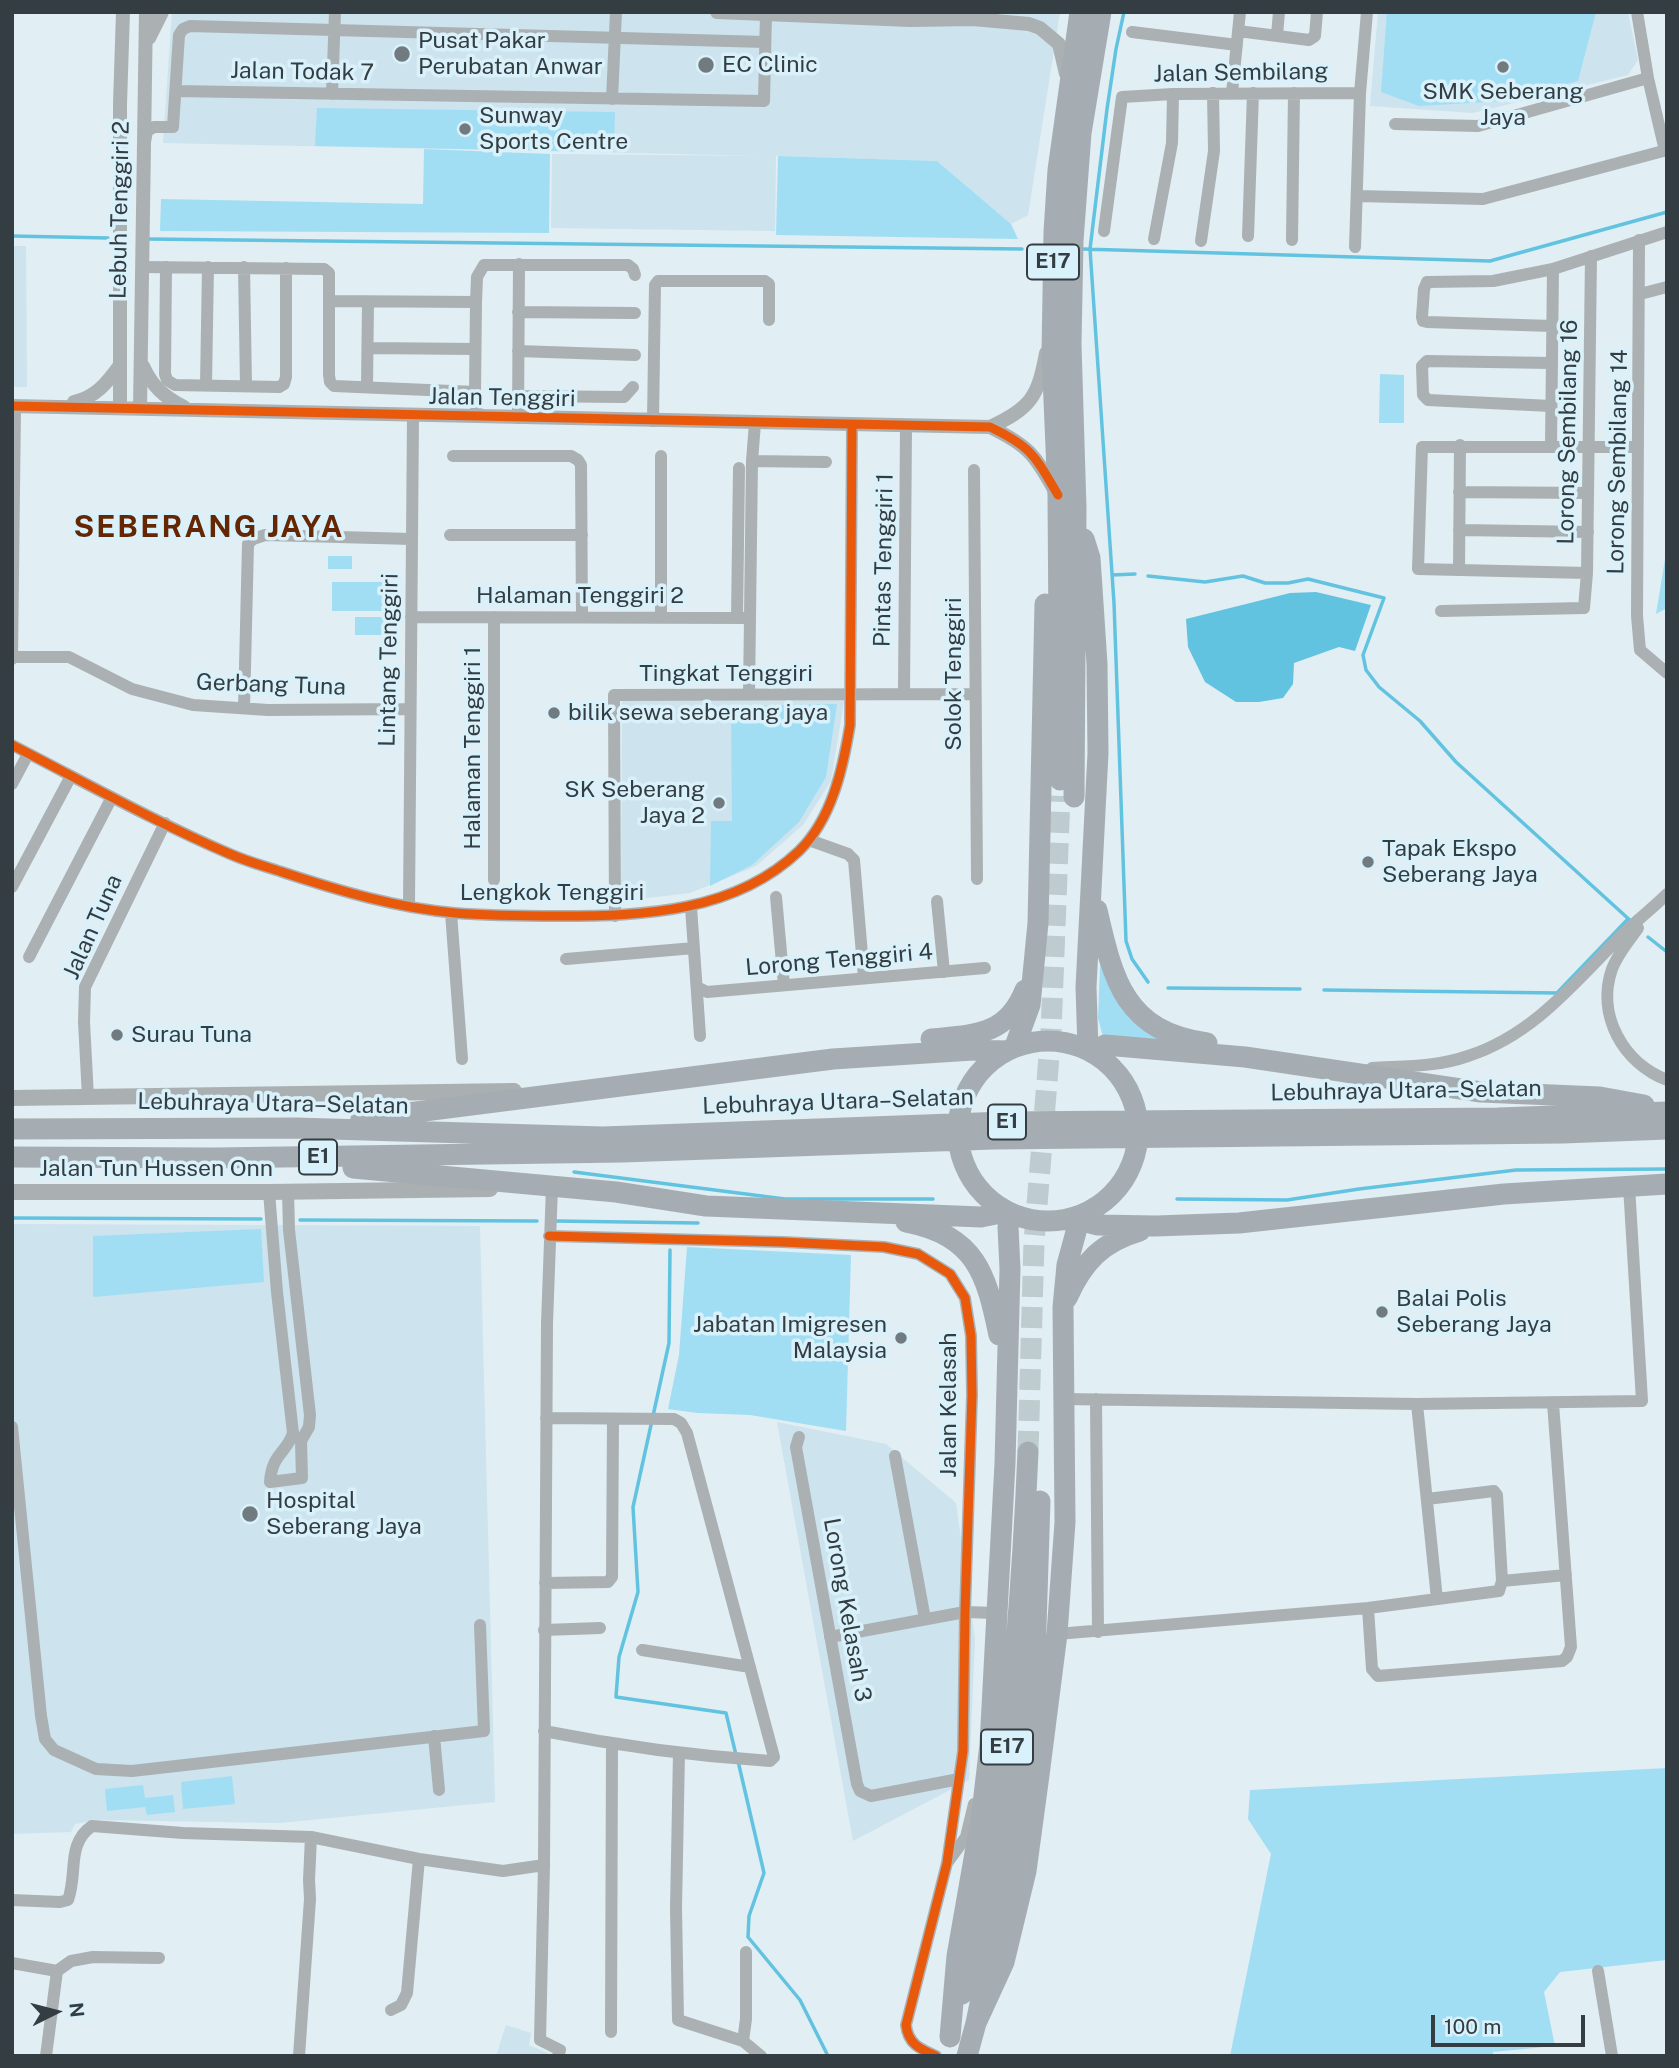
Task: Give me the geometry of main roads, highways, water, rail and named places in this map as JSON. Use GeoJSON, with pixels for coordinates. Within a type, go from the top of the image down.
{"type":"FeatureCollection","features":[{"type":"Feature","properties":{"kind":"highway","name":"E17"},"geometry":{"type":"LineString","coordinates":[[1064,505],[1052,318],[1054,219],[1080,12]]}},
{"type":"Feature","properties":{"kind":"highway","name":"E17"},"geometry":{"type":"LineString","coordinates":[[1067,796],[1064,505],[1073,241],[1081,133],[1101,12]]}},
{"type":"Feature","properties":{"kind":"highway"},"geometry":{"type":"LineString","coordinates":[[1064,505],[1090,558],[1097,664],[1098,753],[1086,987],[1090,1051]]}},
{"type":"Feature","properties":{"kind":"highway"},"geometry":{"type":"LineString","coordinates":[[296,1128],[832,1059],[1011,1048],[1047,1040],[1068,1043],[1090,1051],[1112,1067],[1127,1088],[1136,1112],[1138,1137],[1133,1162],[1121,1185],[1103,1203],[1078,1217],[1042,1222],[1006,1212],[978,1188],[966,1170],[958,1129],[961,1107],[974,1078],[988,1063],[1011,1048],[1030,1005],[1038,923],[1046,566],[1064,505]]}},
{"type":"Feature","properties":{"kind":"highway"},"geometry":{"type":"LineString","coordinates":[[1091,884],[1111,970],[1131,1004],[1150,1021],[1172,1034],[1229,1048],[1245,1057]]}},
{"type":"Feature","properties":{"kind":"highway"},"geometry":{"type":"LineString","coordinates":[[873,1057],[892,1045],[904,1042],[981,1033],[997,1026],[1012,1013],[1020,1000],[1033,962]]}},
{"type":"Feature","properties":{"kind":"highway"},"geometry":{"type":"LineString","coordinates":[[1090,1051],[1105,1045],[1245,1057],[1481,1092],[1618,1099],[1666,1118]]}},
{"type":"Feature","properties":{"kind":"highway","name":"Lebuhraya Utara–Selatan"},"geometry":{"type":"LineString","coordinates":[[12,1157],[215,1158],[623,1152],[1666,1118]]}},
{"type":"Feature","properties":{"kind":"highway","name":"Lebuhraya Utara–Selatan"},"geometry":{"type":"LineString","coordinates":[[12,1129],[296,1128],[603,1137],[1005,1122],[1410,1127]]}},
{"type":"Feature","properties":{"kind":"highway"},"geometry":{"type":"LineString","coordinates":[[215,1158],[616,1192],[706,1206],[981,1217],[1006,1212]]}},
{"type":"Feature","properties":{"kind":"highway"},"geometry":{"type":"LineString","coordinates":[[1078,1217],[1098,1224],[1156,1226],[1239,1223],[1491,1195],[1667,1184]]}},
{"type":"Feature","properties":{"kind":"highway"},"geometry":{"type":"LineString","coordinates":[[947,2046],[957,1956],[982,1813],[990,1744],[1005,1463],[1010,1255],[1006,1212]]}},
{"type":"Feature","properties":{"kind":"highway"},"geometry":{"type":"LineString","coordinates":[[881,1213],[941,1232],[967,1251],[985,1278],[1007,1364]]}},
{"type":"Feature","properties":{"kind":"highway"},"geometry":{"type":"LineString","coordinates":[[967,2056],[976,2023],[1004,1962],[1026,1871],[1057,1634],[1065,1522],[1063,1307],[1067,1265],[1078,1217]]}},
{"type":"Feature","properties":{"kind":"highway"},"geometry":{"type":"LineString","coordinates":[[1063,1307],[1077,1278],[1100,1249],[1117,1238],[1156,1226]]}},
{"type":"Feature","properties":{"kind":"highway","name":"E17"},"geometry":{"type":"LineString","coordinates":[[947,2046],[973,1960],[999,1803],[1035,1451],[1035,1658],[1012,1847],[976,2023]]}},
{"type":"Feature","properties":{"kind":"main road"},"geometry":{"type":"LineString","coordinates":[[12,1098],[583,1090]]}},
{"type":"Feature","properties":{"kind":"main road","name":"Jalan Tun Hussen Onn"},"geometry":{"type":"LineString","coordinates":[[12,1192],[288,1192],[552,1186]]}},
{"type":"Feature","properties":{"kind":"waterway"},"geometry":{"type":"LineString","coordinates":[[1124,12],[1107,109],[1090,249],[1114,603],[1126,941],[1132,959],[1148,982]]}},
{"type":"Feature","properties":{"kind":"waterway"},"geometry":{"type":"LineString","coordinates":[[1082,249],[1490,261],[1667,212]]}},
{"type":"Feature","properties":{"kind":"waterway"},"geometry":{"type":"LineString","coordinates":[[12,236],[108,238]]}},
{"type":"Feature","properties":{"kind":"waterway"},"geometry":{"type":"LineString","coordinates":[[148,239],[1022,249]]}},
{"type":"Feature","properties":{"kind":"waterway"},"geometry":{"type":"LineString","coordinates":[[1112,575],[1135,574]]}},
{"type":"Feature","properties":{"kind":"waterway"},"geometry":{"type":"LineString","coordinates":[[1148,576],[1205,582],[1243,576],[1265,583],[1288,583],[1308,579],[1384,598],[1363,655],[1366,670],[1379,687],[1420,721],[1456,762],[1632,922]]}},
{"type":"Feature","properties":{"kind":"waterway"},"geometry":{"type":"LineString","coordinates":[[1324,990],[1557,993],[1628,919]]}},
{"type":"Feature","properties":{"kind":"waterway"},"geometry":{"type":"LineString","coordinates":[[1648,937],[1667,952]]}},
{"type":"Feature","properties":{"kind":"waterway"},"geometry":{"type":"LineString","coordinates":[[1168,988],[1300,989]]}},
{"type":"Feature","properties":{"kind":"waterway"},"geometry":{"type":"LineString","coordinates":[[1177,1199],[1287,1200],[1516,1170],[1667,1169]]}},
{"type":"Feature","properties":{"kind":"waterway"},"geometry":{"type":"LineString","coordinates":[[574,1172],[785,1199],[933,1199]]}},
{"type":"Feature","properties":{"kind":"waterway"},"geometry":{"type":"LineString","coordinates":[[12,1218],[261,1219]]}},
{"type":"Feature","properties":{"kind":"waterway"},"geometry":{"type":"LineString","coordinates":[[300,1220],[537,1221]]}},
{"type":"Feature","properties":{"kind":"waterway"},"geometry":{"type":"LineString","coordinates":[[555,1221],[698,1223]]}},
{"type":"Feature","properties":{"kind":"waterway"},"geometry":{"type":"LineString","coordinates":[[670,1250],[669,1343],[633,1507],[638,1592],[619,1657],[616,1697],[726,1713],[736,1755]]}},
{"type":"Feature","properties":{"kind":"waterway"},"geometry":{"type":"LineString","coordinates":[[738,1761],[764,1873],[749,1916],[748,1937],[800,2000],[828,2056]]}},
{"type":"Feature","properties":{"kind":"tunnel"},"geometry":{"type":"LineString","coordinates":[[1028,1452],[1034,1242],[1051,1032],[1060,796]]}},
{"type":"Feature","properties":{"kind":"place","name":"Pusat Pakar Perubatan Anwar"},"geometry":{"type":"Point","coordinates":[402,54]}},
{"type":"Feature","properties":{"kind":"place","name":"EC Clinic"},"geometry":{"type":"Point","coordinates":[706,65]}},
{"type":"Feature","properties":{"kind":"place","name":"SMK Seberang Jaya"},"geometry":{"type":"Point","coordinates":[1503,67]}},
{"type":"Feature","properties":{"kind":"place","name":"Sunway Sports Centre"},"geometry":{"type":"Point","coordinates":[465,129]}},
{"type":"Feature","properties":{"kind":"place","name":"bilik sewa seberang jaya"},"geometry":{"type":"Point","coordinates":[554,713]}},
{"type":"Feature","properties":{"kind":"place","name":"SK Seberang Jaya 2"},"geometry":{"type":"Point","coordinates":[719,803]}},
{"type":"Feature","properties":{"kind":"place","name":"Tapak Ekspo Seberang Jaya"},"geometry":{"type":"Point","coordinates":[1368,862]}},
{"type":"Feature","properties":{"kind":"place","name":"Surau Tuna"},"geometry":{"type":"Point","coordinates":[117,1035]}},
{"type":"Feature","properties":{"kind":"place","name":"Balai Polis Seberang Jaya"},"geometry":{"type":"Point","coordinates":[1382,1312]}},
{"type":"Feature","properties":{"kind":"place","name":"Jabatan Imigresen Malaysia"},"geometry":{"type":"Point","coordinates":[901,1338]}},
{"type":"Feature","properties":{"kind":"place","name":"Hospital Seberang Jaya"},"geometry":{"type":"Point","coordinates":[250,1514]}},
{"type":"Feature","properties":{"kind":"district","name":"SEBERANG JAYA"},"geometry":{"type":"Point","coordinates":[209,528]}}]}
